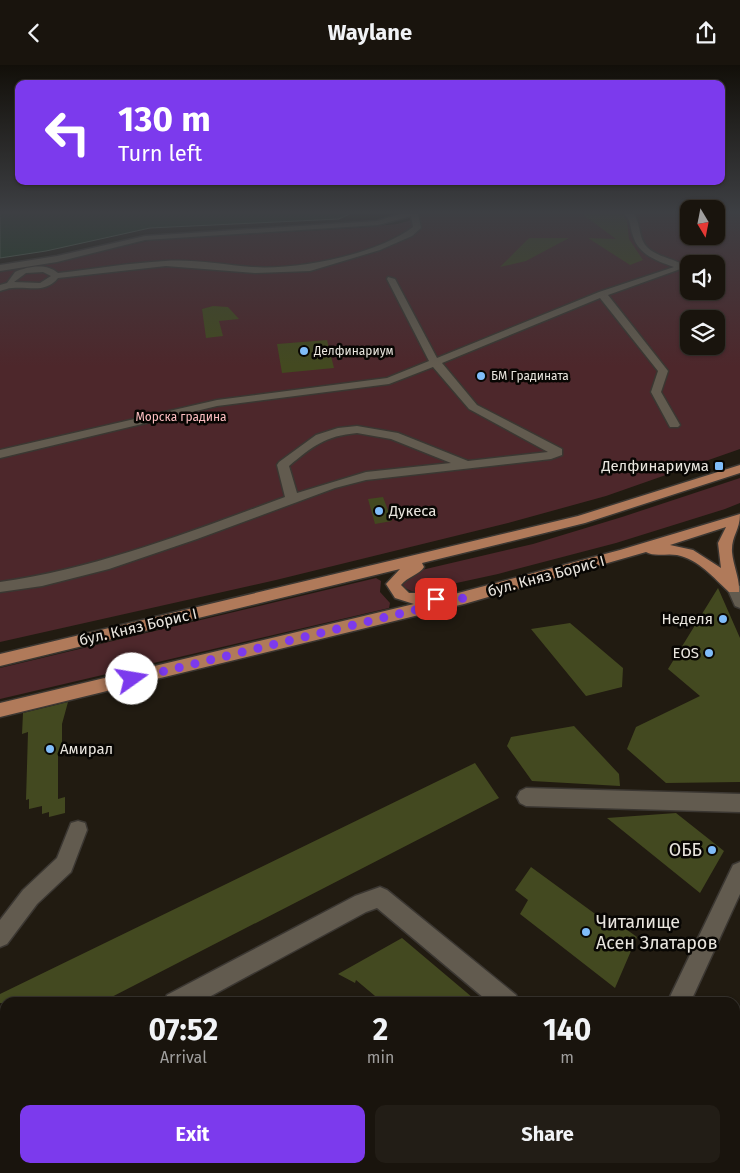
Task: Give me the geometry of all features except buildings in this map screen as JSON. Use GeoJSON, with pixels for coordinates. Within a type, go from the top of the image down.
{"type":"FeatureCollection","features":[{"type":"Feature","properties":{"kind":"main road","name":"бул. Княз Борис I"},"geometry":{"type":"LineString","coordinates":[[42,650],[580,520],[740,469]]}},
{"type":"Feature","properties":{"kind":"main road","name":"бул. Княз Борис I"},"geometry":{"type":"LineString","coordinates":[[0,709],[464,598],[621,555],[740,519]]}},
{"type":"Feature","properties":{"kind":"main road"},"geometry":{"type":"LineString","coordinates":[[737,595],[725,552],[725,538],[740,519]]}},
{"type":"Feature","properties":{"kind":"main road"},"geometry":{"type":"LineString","coordinates":[[621,555],[657,549],[681,551],[701,558],[737,595]]}},
{"type":"Feature","properties":{"kind":"main road"},"geometry":{"type":"LineString","coordinates":[[443,554],[403,573],[393,584],[395,590],[404,598],[412,599],[464,598]]}},
{"type":"Feature","properties":{"kind":"street"},"geometry":{"type":"LineString","coordinates":[[0,268],[34,263]]}},
{"type":"Feature","properties":{"kind":"street"},"geometry":{"type":"LineString","coordinates":[[0,289],[12,285],[37,286],[52,280],[55,276],[166,263],[285,270],[310,268],[330,263]]}},
{"type":"Feature","properties":{"kind":"street"},"geometry":{"type":"LineString","coordinates":[[0,455],[217,403],[389,381],[435,364],[602,294],[682,267],[670,263]]}},
{"type":"Feature","properties":{"kind":"street"},"geometry":{"type":"LineString","coordinates":[[12,285],[10,282],[12,278],[33,269],[49,270],[55,276]]}},
{"type":"Feature","properties":{"kind":"street"},"geometry":{"type":"LineString","coordinates":[[0,587],[42,581],[104,565],[192,536],[331,485],[385,473],[469,465],[551,455],[558,452],[547,444],[494,421],[473,407],[435,364],[395,291],[391,279]]}},
{"type":"Feature","properties":{"kind":"street"},"geometry":{"type":"LineString","coordinates":[[602,294],[663,371],[656,392],[674,425]]}},
{"type":"Feature","properties":{"kind":"street"},"geometry":{"type":"LineString","coordinates":[[292,498],[283,465],[306,445],[322,437],[353,430],[390,434],[469,465]]}},
{"type":"Feature","properties":{"kind":"street"},"geometry":{"type":"LineString","coordinates":[[0,658],[42,650]]}},
{"type":"Feature","properties":{"kind":"street"},"geometry":{"type":"LineString","coordinates":[[526,797],[740,803]]}},
{"type":"Feature","properties":{"kind":"street"},"geometry":{"type":"LineString","coordinates":[[0,937],[30,897],[64,865],[78,830]]}},
{"type":"Feature","properties":{"kind":"street"},"geometry":{"type":"LineString","coordinates":[[681,997],[740,872]]}},
{"type":"Feature","properties":{"kind":"street"},"geometry":{"type":"LineString","coordinates":[[186,997],[362,903],[380,897],[501,997]]}},
{"type":"Feature","properties":{"kind":"green space","name":"Морска градина"},"geometry":{"type":"Polygon","coordinates":[[[49,263],[680,263],[680,300],[725,300],[725,263],[740,263],[740,449],[606,496],[508,523],[276,580],[0,642],[0,271],[49,263]]]}},
{"type":"Feature","properties":{"kind":"green space"},"geometry":{"type":"Polygon","coordinates":[[[740,478],[740,503],[616,543],[498,574],[415,592],[406,588],[401,581],[413,572],[533,544],[740,478]]]}},
{"type":"Feature","properties":{"kind":"green space"},"geometry":{"type":"Polygon","coordinates":[[[376,578],[381,581],[380,592],[390,603],[389,608],[0,699],[0,668],[376,578]]]}},
{"type":"Feature","properties":{"kind":"place","name":"Делфинариум"},"geometry":{"type":"Point","coordinates":[304,351]}},
{"type":"Feature","properties":{"kind":"place","name":"БМ Градината"},"geometry":{"type":"Point","coordinates":[481,376]}},
{"type":"Feature","properties":{"kind":"place","name":"Делфинариума"},"geometry":{"type":"Point","coordinates":[719,466]}},
{"type":"Feature","properties":{"kind":"place","name":"Дукеса"},"geometry":{"type":"Point","coordinates":[379,511]}},
{"type":"Feature","properties":{"kind":"place","name":"Неделя"},"geometry":{"type":"Point","coordinates":[723,619]}},
{"type":"Feature","properties":{"kind":"place","name":"EOS"},"geometry":{"type":"Point","coordinates":[709,653]}},
{"type":"Feature","properties":{"kind":"place","name":"Амирал"},"geometry":{"type":"Point","coordinates":[50,749]}},
{"type":"Feature","properties":{"kind":"place","name":"ОББ"},"geometry":{"type":"Point","coordinates":[712,850]}},
{"type":"Feature","properties":{"kind":"place","name":"Читалище Асен Златаров"},"geometry":{"type":"Point","coordinates":[586,932]}},
{"type":"Feature","properties":{"kind":"route"},"geometry":{"type":"LineString","coordinates":[[132,679],[464,598],[436,599]]}}]}
